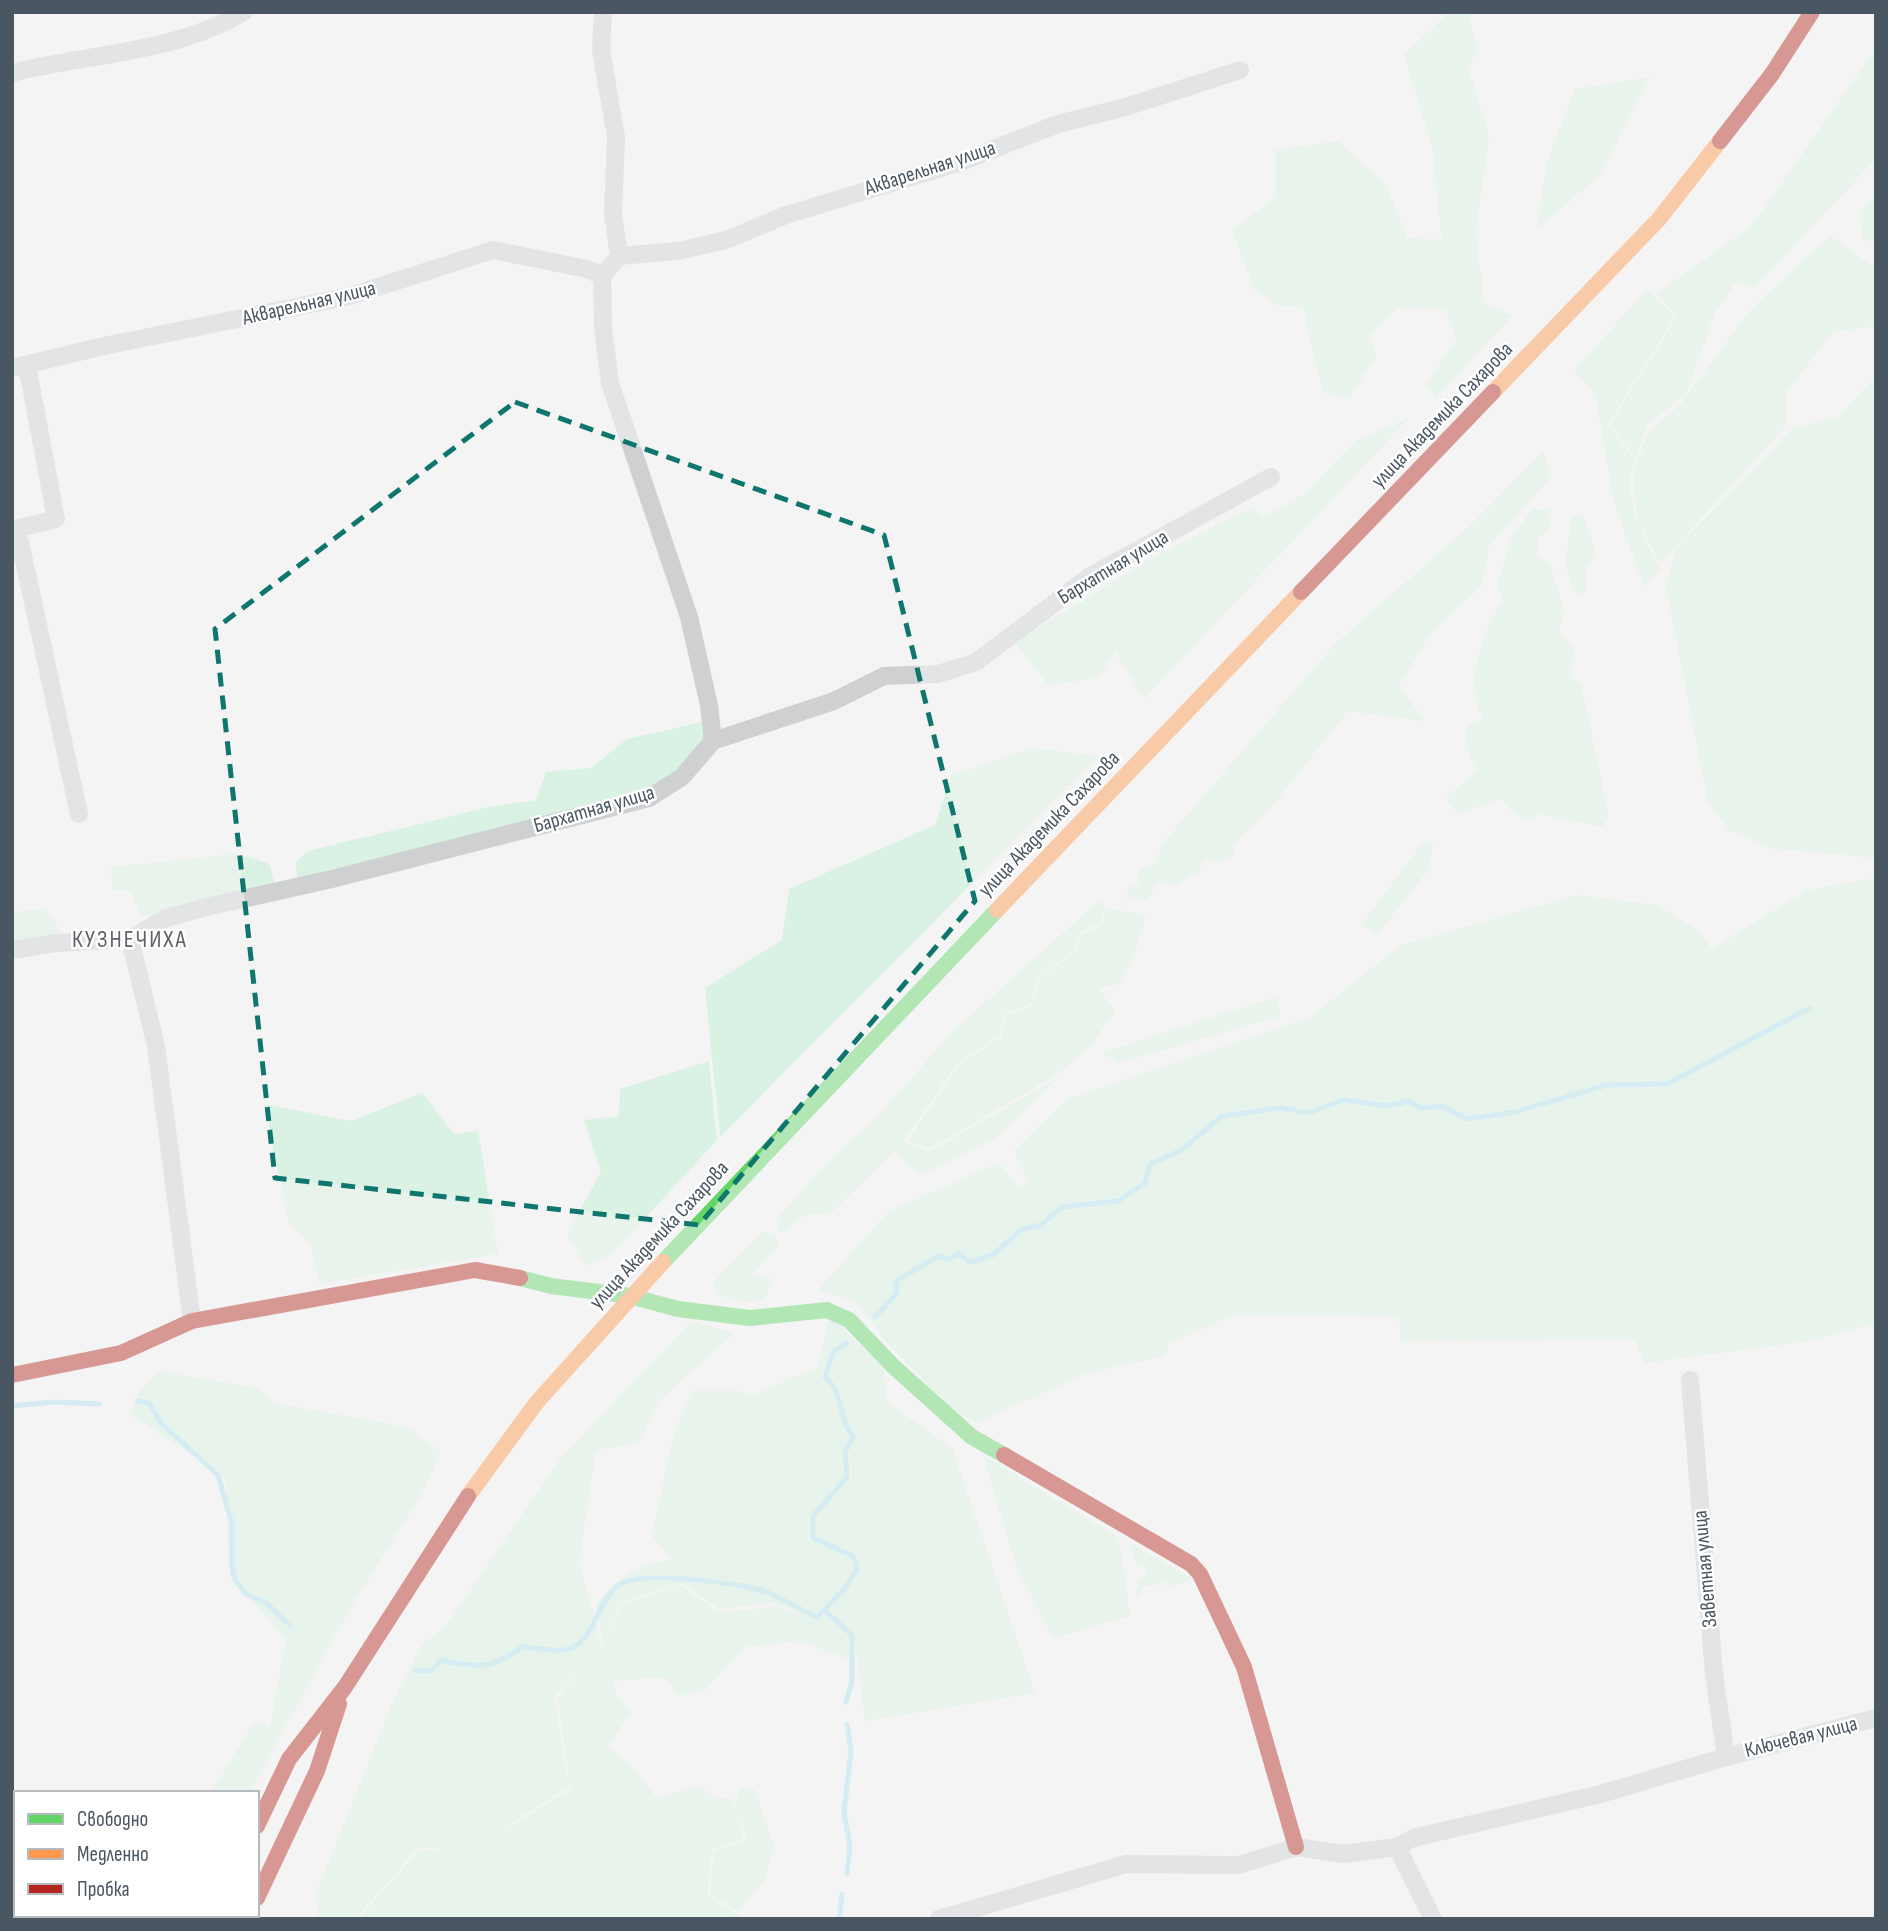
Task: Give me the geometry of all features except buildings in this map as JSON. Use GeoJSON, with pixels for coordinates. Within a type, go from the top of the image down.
{"type":"FeatureCollection","features":[{"type":"Feature","properties":{"kind":"main road","name":"улица Академика Сахарова"},"geometry":{"type":"LineString","coordinates":[[259,1822],[289,1759],[345,1687],[381,1627],[537,1402],[630,1296],[1659,219],[1772,74],[1812,12]]}},
{"type":"Feature","properties":{"kind":"main road"},"geometry":{"type":"LineString","coordinates":[[12,1375],[121,1353],[192,1321],[475,1270],[500,1272],[551,1286],[630,1296],[678,1309],[750,1318],[827,1310],[849,1320],[902,1375],[972,1437],[1191,1564],[1201,1574],[1227,1626],[1257,1706],[1296,1847]]}},
{"type":"Feature","properties":{"kind":"main road","name":"улица Академика Сахарова"},"geometry":{"type":"LineString","coordinates":[[259,1894],[317,1771],[345,1687]]}},
{"type":"Feature","properties":{"kind":"street"},"geometry":{"type":"LineString","coordinates":[[12,73],[159,47],[223,25],[244,12]]}},
{"type":"Feature","properties":{"kind":"street"},"geometry":{"type":"LineString","coordinates":[[603,12],[601,50],[607,102],[616,137],[613,214],[619,256],[602,276],[603,327],[610,383],[689,617],[709,705],[713,741]]}},
{"type":"Feature","properties":{"kind":"street","name":"Акварельная улица"},"geometry":{"type":"LineString","coordinates":[[619,256],[678,251],[726,240],[811,206],[961,162],[1058,124],[1126,107],[1240,70]]}},
{"type":"Feature","properties":{"kind":"street","name":"Акварельная улица"},"geometry":{"type":"LineString","coordinates":[[20,366],[350,296],[493,250],[587,269],[602,276]]}},
{"type":"Feature","properties":{"kind":"street"},"geometry":{"type":"LineString","coordinates":[[20,366],[56,519],[15,529],[79,814]]}},
{"type":"Feature","properties":{"kind":"street","name":"Бархатная улица"},"geometry":{"type":"LineString","coordinates":[[12,950],[56,943],[130,939],[166,919],[211,906],[332,880],[649,798],[682,778],[713,741],[834,701],[884,676],[938,674],[976,662],[1089,577],[1271,477]]}},
{"type":"Feature","properties":{"kind":"street"},"geometry":{"type":"LineString","coordinates":[[130,939],[156,1046],[192,1321]]}},
{"type":"Feature","properties":{"kind":"street","name":"Заветная улица"},"geometry":{"type":"LineString","coordinates":[[1690,1380],[1714,1674],[1726,1756]]}},
{"type":"Feature","properties":{"kind":"street","name":"Ключевая улица"},"geometry":{"type":"LineString","coordinates":[[1296,1847],[1343,1854],[1397,1847],[1413,1838],[1597,1795],[1726,1756],[1876,1718]]}},
{"type":"Feature","properties":{"kind":"street"},"geometry":{"type":"LineString","coordinates":[[939,1919],[1126,1864],[1239,1865],[1296,1847]]}},
{"type":"Feature","properties":{"kind":"street"},"geometry":{"type":"LineString","coordinates":[[1397,1847],[1433,1919]]}},
{"type":"Feature","properties":{"kind":"highlighted area"},"geometry":{"type":"Polygon","coordinates":[[[515,402],[884,535],[975,901],[699,1225],[275,1178],[215,629],[515,402]]]}},
{"type":"Feature","properties":{"kind":"green space"},"geometry":{"type":"Polygon","coordinates":[[[1449,12],[1467,12],[1478,48],[1468,67],[1489,135],[1476,232],[1484,304],[1513,315],[1436,398],[1426,385],[1457,338],[1445,309],[1398,308],[1369,336],[1377,355],[1349,398],[1323,393],[1303,307],[1279,306],[1254,289],[1232,230],[1276,197],[1276,150],[1338,141],[1387,186],[1407,238],[1442,240],[1432,146],[1404,55],[1449,12]]]}},
{"type":"Feature","properties":{"kind":"green space"},"geometry":{"type":"Polygon","coordinates":[[[1876,48],[1876,159],[1754,288],[1736,282],[1715,313],[1686,394],[1647,425],[1635,458],[1610,424],[1677,317],[1657,293],[1752,226],[1876,48]]]}},
{"type":"Feature","properties":{"kind":"green space"},"geometry":{"type":"Polygon","coordinates":[[[1651,77],[1599,176],[1537,229],[1546,166],[1575,89],[1651,77]]]}},
{"type":"Feature","properties":{"kind":"green space"},"geometry":{"type":"Polygon","coordinates":[[[1876,194],[1876,240],[1862,241],[1860,212],[1876,194]]]}},
{"type":"Feature","properties":{"kind":"green space"},"geometry":{"type":"Polygon","coordinates":[[[1830,236],[1876,268],[1876,326],[1833,332],[1785,394],[1785,427],[1660,563],[1637,519],[1633,472],[1649,432],[1681,404],[1751,309],[1830,236]]]}},
{"type":"Feature","properties":{"kind":"green space"},"geometry":{"type":"Polygon","coordinates":[[[1647,289],[1675,317],[1608,424],[1635,461],[1630,487],[1632,502],[1636,517],[1661,570],[1644,586],[1614,502],[1595,393],[1574,371],[1647,289]]]}},
{"type":"Feature","properties":{"kind":"green space"},"geometry":{"type":"Polygon","coordinates":[[[1873,379],[1876,858],[1767,848],[1729,830],[1708,802],[1666,586],[1675,549],[1794,428],[1838,417],[1873,379]]]}},
{"type":"Feature","properties":{"kind":"green space"},"geometry":{"type":"Polygon","coordinates":[[[1410,417],[1144,699],[1115,651],[1099,678],[1048,685],[1015,642],[1145,562],[1254,507],[1261,517],[1305,494],[1355,441],[1410,417]]]}},
{"type":"Feature","properties":{"kind":"green space"},"geometry":{"type":"Polygon","coordinates":[[[1543,452],[1552,476],[1489,546],[1482,585],[1431,633],[1399,686],[1425,721],[1348,711],[1271,808],[1234,844],[1233,855],[1217,863],[1206,858],[1198,872],[1174,885],[1157,881],[1148,900],[1127,899],[1128,887],[1138,883],[1140,870],[1155,865],[1162,844],[1335,644],[1472,524],[1543,452]]]}},
{"type":"Feature","properties":{"kind":"green space"},"geometry":{"type":"Polygon","coordinates":[[[1533,509],[1548,510],[1550,528],[1538,538],[1537,557],[1550,563],[1564,611],[1559,633],[1575,648],[1571,664],[1572,681],[1581,683],[1609,818],[1602,827],[1540,814],[1531,821],[1512,811],[1500,798],[1458,814],[1445,798],[1478,771],[1469,754],[1466,736],[1469,724],[1483,719],[1475,689],[1478,659],[1488,629],[1503,601],[1497,585],[1513,534],[1533,509]]]}},
{"type":"Feature","properties":{"kind":"green space"},"geometry":{"type":"Polygon","coordinates":[[[1582,514],[1596,553],[1587,569],[1585,593],[1574,593],[1565,564],[1572,517],[1582,514]]]}},
{"type":"Feature","properties":{"kind":"green space"},"geometry":{"type":"Polygon","coordinates":[[[707,721],[706,742],[671,780],[642,795],[407,857],[297,878],[296,862],[308,851],[489,807],[536,800],[546,772],[591,768],[627,739],[707,721]]]}},
{"type":"Feature","properties":{"kind":"green space"},"geometry":{"type":"Polygon","coordinates":[[[1033,748],[1098,756],[720,1137],[705,988],[782,940],[789,889],[935,825],[951,776],[1033,748]]]}},
{"type":"Feature","properties":{"kind":"green space"},"geometry":{"type":"Polygon","coordinates":[[[1424,841],[1433,841],[1429,869],[1377,935],[1362,924],[1424,841]]]}},
{"type":"Feature","properties":{"kind":"green space"},"geometry":{"type":"Polygon","coordinates":[[[235,854],[269,863],[276,889],[141,917],[130,891],[112,890],[111,867],[235,854]]]}},
{"type":"Feature","properties":{"kind":"green space"},"geometry":{"type":"Polygon","coordinates":[[[1876,878],[1876,1323],[1803,1342],[1645,1363],[1634,1339],[1400,1341],[1399,1316],[1232,1315],[1169,1344],[1165,1356],[1085,1374],[976,1423],[946,1404],[884,1339],[856,1301],[818,1290],[889,1211],[999,1163],[1018,1188],[1030,1184],[1014,1151],[1067,1099],[1309,1018],[1401,945],[1578,895],[1656,905],[1698,930],[1712,949],[1807,890],[1876,878]]]}},
{"type":"Feature","properties":{"kind":"green space"},"geometry":{"type":"Polygon","coordinates":[[[1100,900],[1104,908],[1101,922],[1079,934],[1076,950],[1039,977],[1031,1004],[1004,1015],[999,1036],[959,1062],[903,1141],[929,1152],[1058,1078],[996,1138],[920,1175],[894,1151],[828,1216],[809,1214],[784,1232],[779,1232],[776,1220],[822,1168],[879,1115],[953,1031],[1100,900]]]}},
{"type":"Feature","properties":{"kind":"green space"},"geometry":{"type":"Polygon","coordinates":[[[46,909],[62,933],[12,943],[12,912],[46,909]]]}},
{"type":"Feature","properties":{"kind":"green space"},"geometry":{"type":"Polygon","coordinates":[[[1106,909],[1146,914],[1135,953],[1119,984],[1098,988],[1115,1010],[1092,1045],[1056,1075],[929,1149],[908,1140],[960,1064],[1001,1037],[1007,1016],[1032,1006],[1040,978],[1078,951],[1080,936],[1102,924],[1106,909]]]}},
{"type":"Feature","properties":{"kind":"green space"},"geometry":{"type":"Polygon","coordinates":[[[1278,996],[1280,1016],[1119,1063],[1102,1053],[1278,996]]]}},
{"type":"Feature","properties":{"kind":"green space"},"geometry":{"type":"Polygon","coordinates":[[[709,1061],[717,1140],[611,1255],[585,1266],[567,1234],[601,1172],[584,1120],[619,1116],[620,1089],[709,1061]]]}},
{"type":"Feature","properties":{"kind":"green space"},"geometry":{"type":"Polygon","coordinates":[[[422,1093],[454,1134],[478,1131],[498,1254],[319,1284],[311,1244],[289,1224],[264,1104],[351,1121],[422,1093]]]}},
{"type":"Feature","properties":{"kind":"green space"},"geometry":{"type":"Polygon","coordinates":[[[763,1231],[775,1234],[778,1246],[752,1275],[773,1279],[764,1300],[743,1302],[718,1295],[714,1285],[719,1275],[763,1231]]]}},
{"type":"Feature","properties":{"kind":"green space"},"geometry":{"type":"Polygon","coordinates":[[[829,1316],[883,1366],[887,1402],[952,1448],[1035,1693],[865,1721],[855,1643],[849,1639],[850,1660],[799,1641],[745,1647],[704,1691],[679,1696],[665,1677],[612,1681],[617,1695],[631,1712],[608,1747],[632,1766],[657,1798],[700,1786],[715,1798],[731,1799],[744,1839],[712,1849],[707,1895],[745,1919],[358,1919],[419,1851],[450,1847],[417,1849],[355,1919],[319,1919],[316,1894],[394,1700],[423,1643],[445,1627],[560,1459],[692,1321],[734,1333],[660,1400],[638,1443],[596,1450],[579,1562],[602,1647],[622,1603],[682,1586],[718,1612],[778,1607],[807,1618],[774,1603],[719,1609],[683,1584],[621,1602],[603,1643],[596,1605],[611,1587],[629,1574],[649,1565],[672,1560],[652,1536],[674,1433],[693,1391],[743,1391],[748,1397],[818,1367],[829,1316]],[[582,1668],[554,1697],[569,1786],[499,1831],[570,1789],[558,1697],[582,1668]]]}},
{"type":"Feature","properties":{"kind":"green space"},"geometry":{"type":"Polygon","coordinates":[[[159,1371],[258,1388],[275,1403],[406,1427],[441,1452],[422,1494],[355,1600],[250,1791],[212,1791],[254,1722],[270,1726],[286,1639],[230,1576],[225,1477],[130,1414],[141,1389],[159,1371]]]}},
{"type":"Feature","properties":{"kind":"green space"},"geometry":{"type":"Polygon","coordinates":[[[983,1455],[1119,1538],[1130,1616],[1053,1638],[1017,1568],[983,1455]]]}},
{"type":"Feature","properties":{"kind":"green space"},"geometry":{"type":"Polygon","coordinates":[[[1130,1543],[1193,1579],[1168,1588],[1165,1582],[1141,1588],[1142,1594],[1135,1597],[1138,1580],[1148,1574],[1146,1567],[1137,1566],[1130,1543]]]}},
{"type":"Feature","properties":{"kind":"green space"},"geometry":{"type":"Polygon","coordinates":[[[740,1789],[754,1789],[774,1845],[764,1881],[738,1911],[710,1895],[714,1851],[747,1841],[734,1804],[740,1789]]]}},
{"type":"Feature","properties":{"kind":"waterway"},"geometry":{"type":"LineString","coordinates":[[875,1317],[897,1293],[896,1281],[938,1256],[947,1259],[959,1254],[970,1262],[993,1255],[1022,1229],[1041,1225],[1062,1207],[1118,1201],[1145,1183],[1150,1164],[1180,1151],[1222,1116],[1282,1108],[1309,1113],[1343,1100],[1388,1106],[1408,1101],[1421,1108],[1441,1106],[1468,1119],[1514,1112],[1607,1085],[1667,1084],[1810,1008]]}},
{"type":"Feature","properties":{"kind":"waterway"},"geometry":{"type":"LineString","coordinates":[[415,1670],[431,1671],[441,1660],[464,1665],[484,1665],[502,1659],[523,1646],[555,1650],[574,1647],[588,1633],[604,1602],[617,1586],[645,1578],[711,1581],[751,1588],[771,1594],[817,1617],[846,1587],[857,1569],[853,1556],[813,1538],[813,1516],[847,1477],[845,1452],[853,1437],[836,1391],[825,1377],[833,1352],[846,1343]]}},
{"type":"Feature","properties":{"kind":"waterway"},"geometry":{"type":"LineString","coordinates":[[137,1401],[149,1403],[162,1424],[218,1475],[232,1524],[232,1568],[235,1580],[246,1594],[266,1603],[290,1625]]}},
{"type":"Feature","properties":{"kind":"waterway"},"geometry":{"type":"LineString","coordinates":[[12,1406],[54,1402],[99,1404]]}},
{"type":"Feature","properties":{"kind":"waterway"},"geometry":{"type":"LineString","coordinates":[[824,1610],[852,1635],[852,1681],[846,1702]]}},
{"type":"Feature","properties":{"kind":"waterway"},"geometry":{"type":"LineString","coordinates":[[847,1725],[851,1751],[844,1812],[850,1846],[847,1873]]}},
{"type":"Feature","properties":{"kind":"waterway"},"geometry":{"type":"LineString","coordinates":[[839,1919],[842,1894]]}},
{"type":"Feature","properties":{"kind":"traffic: fast"},"geometry":{"type":"LineString","coordinates":[[663,1262],[997,910]]}},
{"type":"Feature","properties":{"kind":"traffic: fast"},"geometry":{"type":"LineString","coordinates":[[520,1278],[551,1286],[630,1296],[678,1309],[750,1318],[827,1310],[849,1320],[894,1367],[972,1437],[1004,1455]]}},
{"type":"Feature","properties":{"kind":"traffic: slow"},"geometry":{"type":"LineString","coordinates":[[1493,392],[1659,219],[1720,141]]}},
{"type":"Feature","properties":{"kind":"traffic: slow"},"geometry":{"type":"LineString","coordinates":[[997,910],[1301,592]]}},
{"type":"Feature","properties":{"kind":"traffic: slow"},"geometry":{"type":"LineString","coordinates":[[468,1496],[537,1402],[663,1262]]}},
{"type":"Feature","properties":{"kind":"traffic: jam"},"geometry":{"type":"LineString","coordinates":[[1720,141],[1772,74],[1812,12]]}},
{"type":"Feature","properties":{"kind":"traffic: jam"},"geometry":{"type":"LineString","coordinates":[[1301,592],[1493,392]]}},
{"type":"Feature","properties":{"kind":"traffic: jam"},"geometry":{"type":"LineString","coordinates":[[12,1375],[121,1353],[192,1321],[475,1270],[520,1278]]}},
{"type":"Feature","properties":{"kind":"traffic: jam"},"geometry":{"type":"LineString","coordinates":[[1004,1455],[1191,1564],[1200,1574],[1244,1667],[1296,1847]]}},
{"type":"Feature","properties":{"kind":"traffic: jam"},"geometry":{"type":"LineString","coordinates":[[259,1822],[289,1759],[345,1687],[468,1496]]}},
{"type":"Feature","properties":{"kind":"traffic: jam"},"geometry":{"type":"LineString","coordinates":[[259,1894],[317,1771],[339,1704]]}},
{"type":"Feature","properties":{"kind":"district","name":"КУЗНЕЧИХА"},"geometry":{"type":"Point","coordinates":[130,939]}}]}
